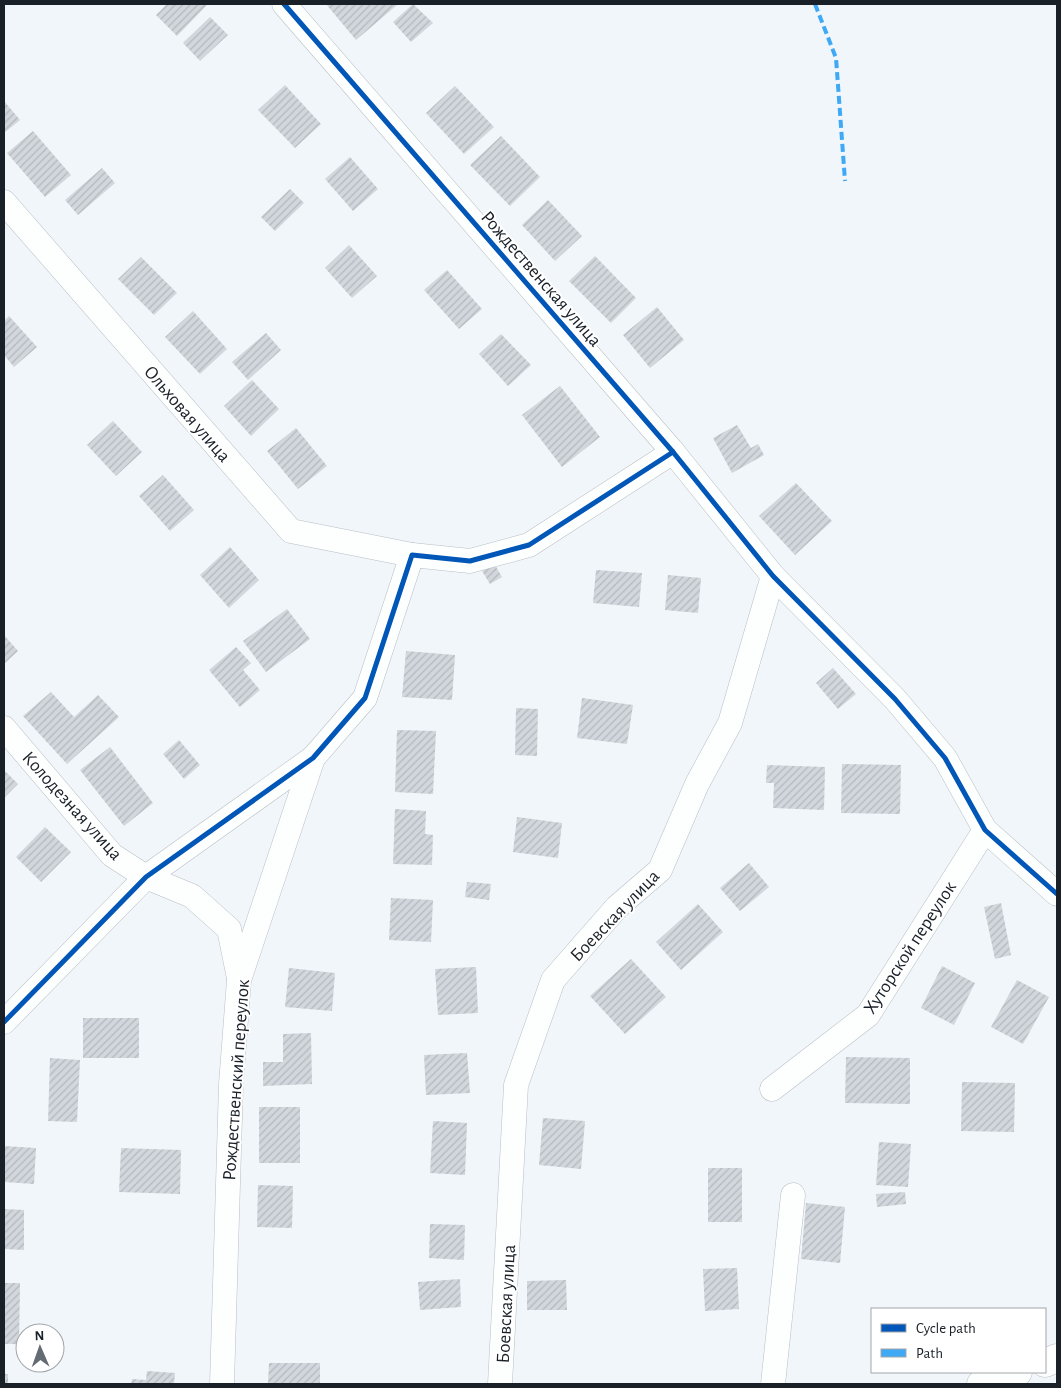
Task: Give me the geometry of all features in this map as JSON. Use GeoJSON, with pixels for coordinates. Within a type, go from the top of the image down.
{"type":"FeatureCollection","features":[{"type":"Feature","properties":{"kind":"street","name":"Рождественская улица"},"geometry":{"type":"LineString","coordinates":[[284,4],[674,452],[773,576],[895,699],[945,758],[985,830],[1057,894]]}},
{"type":"Feature","properties":{"kind":"street","name":"Ольховая улица"},"geometry":{"type":"LineString","coordinates":[[4,202],[291,532],[412,555],[470,561],[529,545],[674,452]]}},
{"type":"Feature","properties":{"kind":"street"},"geometry":{"type":"LineString","coordinates":[[4,1022],[146,877],[313,758],[365,698],[412,555]]}},
{"type":"Feature","properties":{"kind":"street","name":"Боевская улица"},"geometry":{"type":"LineString","coordinates":[[500,1384],[516,1084],[553,980],[617,907],[660,870],[697,784],[730,723],[773,576]]}},
{"type":"Feature","properties":{"kind":"street","name":"Колодезная улица"},"geometry":{"type":"LineString","coordinates":[[4,728],[112,855],[146,877],[192,896],[229,929],[239,980]]}},
{"type":"Feature","properties":{"kind":"street","name":"Рождественский переулок"},"geometry":{"type":"LineString","coordinates":[[222,1384],[231,1084],[239,980],[313,758]]}},
{"type":"Feature","properties":{"kind":"street","name":"Хуторской переулок"},"geometry":{"type":"LineString","coordinates":[[772,1089],[868,1015],[985,830]]}},
{"type":"Feature","properties":{"kind":"street"},"geometry":{"type":"LineString","coordinates":[[773,1384],[793,1195]]}},
{"type":"Feature","properties":{"kind":"street"},"geometry":{"type":"LineString","coordinates":[[981,1384],[1015,1373]]}},
{"type":"Feature","properties":{"kind":"building"},"geometry":{"type":"Polygon","coordinates":[[[167,4],[208,4],[177,36],[156,15],[167,4]]]}},
{"type":"Feature","properties":{"kind":"building"},"geometry":{"type":"Polygon","coordinates":[[[326,4],[396,4],[397,5],[356,40],[326,4]]]}},
{"type":"Feature","properties":{"kind":"building"},"geometry":{"type":"Polygon","coordinates":[[[413,4],[433,23],[411,42],[393,22],[413,4]]]}},
{"type":"Feature","properties":{"kind":"building"},"geometry":{"type":"Polygon","coordinates":[[[210,17],[228,35],[200,61],[183,43],[210,17]]]}},
{"type":"Feature","properties":{"kind":"building"},"geometry":{"type":"Polygon","coordinates":[[[285,85],[321,124],[295,148],[258,110],[285,85]]]}},
{"type":"Feature","properties":{"kind":"building"},"geometry":{"type":"Polygon","coordinates":[[[455,86],[494,127],[464,154],[426,113],[455,86]]]}},
{"type":"Feature","properties":{"kind":"building"},"geometry":{"type":"Polygon","coordinates":[[[4,101],[20,120],[4,133],[4,101]]]}},
{"type":"Feature","properties":{"kind":"building"},"geometry":{"type":"Polygon","coordinates":[[[33,131],[71,175],[45,197],[7,153],[33,131]]]}},
{"type":"Feature","properties":{"kind":"building"},"geometry":{"type":"Polygon","coordinates":[[[501,136],[540,177],[510,206],[470,165],[501,136]]]}},
{"type":"Feature","properties":{"kind":"building"},"geometry":{"type":"Polygon","coordinates":[[[350,157],[378,189],[353,211],[325,179],[350,157]]]}},
{"type":"Feature","properties":{"kind":"building"},"geometry":{"type":"Polygon","coordinates":[[[102,168],[115,183],[78,215],[65,200],[102,168]]]}},
{"type":"Feature","properties":{"kind":"building"},"geometry":{"type":"Polygon","coordinates":[[[290,189],[304,203],[275,231],[261,217],[290,189]]]}},
{"type":"Feature","properties":{"kind":"building"},"geometry":{"type":"Polygon","coordinates":[[[548,200],[582,236],[555,261],[522,225],[548,200]]]}},
{"type":"Feature","properties":{"kind":"building"},"geometry":{"type":"Polygon","coordinates":[[[349,245],[377,276],[352,298],[325,268],[349,245]]]}},
{"type":"Feature","properties":{"kind":"building"},"geometry":{"type":"Polygon","coordinates":[[[595,256],[636,298],[611,323],[569,281],[595,256]]]}},
{"type":"Feature","properties":{"kind":"building"},"geometry":{"type":"Polygon","coordinates":[[[141,257],[177,293],[154,315],[118,279],[141,257]]]}},
{"type":"Feature","properties":{"kind":"building"},"geometry":{"type":"Polygon","coordinates":[[[447,270],[482,309],[459,329],[424,290],[447,270]]]}},
{"type":"Feature","properties":{"kind":"building"},"geometry":{"type":"Polygon","coordinates":[[[657,307],[684,340],[650,368],[623,335],[657,307]]]}},
{"type":"Feature","properties":{"kind":"building"},"geometry":{"type":"Polygon","coordinates":[[[193,311],[227,349],[200,374],[165,337],[193,311]]]}},
{"type":"Feature","properties":{"kind":"building"},"geometry":{"type":"Polygon","coordinates":[[[9,316],[37,347],[14,367],[4,355],[4,321],[9,316]]]}},
{"type":"Feature","properties":{"kind":"building"},"geometry":{"type":"Polygon","coordinates":[[[266,333],[281,350],[248,380],[232,362],[266,333]]]}},
{"type":"Feature","properties":{"kind":"building"},"geometry":{"type":"Polygon","coordinates":[[[501,334],[531,365],[508,386],[479,354],[501,334]]]}},
{"type":"Feature","properties":{"kind":"building"},"geometry":{"type":"Polygon","coordinates":[[[252,380],[279,409],[251,436],[224,406],[252,380]]]}},
{"type":"Feature","properties":{"kind":"building"},"geometry":{"type":"Polygon","coordinates":[[[560,386],[600,437],[562,467],[522,415],[560,386]]]}},
{"type":"Feature","properties":{"kind":"building"},"geometry":{"type":"Polygon","coordinates":[[[113,421],[142,452],[116,476],[87,445],[113,421]]]}},
{"type":"Feature","properties":{"kind":"building"},"geometry":{"type":"Polygon","coordinates":[[[737,425],[751,448],[758,444],[764,455],[732,473],[713,438],[737,425]]]}},
{"type":"Feature","properties":{"kind":"building"},"geometry":{"type":"Polygon","coordinates":[[[296,428],[327,466],[298,489],[267,451],[296,428]]]}},
{"type":"Feature","properties":{"kind":"building"},"geometry":{"type":"Polygon","coordinates":[[[163,475],[194,510],[170,531],[139,496],[163,475]]]}},
{"type":"Feature","properties":{"kind":"building"},"geometry":{"type":"Polygon","coordinates":[[[796,483],[832,521],[795,555],[759,516],[796,483]]]}},
{"type":"Feature","properties":{"kind":"building"},"geometry":{"type":"Polygon","coordinates":[[[230,547],[259,580],[229,608],[200,575],[230,547]]]}},
{"type":"Feature","properties":{"kind":"building"},"geometry":{"type":"Polygon","coordinates":[[[495,565],[502,577],[490,584],[482,571],[495,565]]]}},
{"type":"Feature","properties":{"kind":"building"},"geometry":{"type":"Polygon","coordinates":[[[596,570],[642,573],[639,607],[593,603],[596,570]]]}},
{"type":"Feature","properties":{"kind":"building"},"geometry":{"type":"Polygon","coordinates":[[[668,575],[701,578],[698,613],[665,610],[668,575]]]}},
{"type":"Feature","properties":{"kind":"building"},"geometry":{"type":"Polygon","coordinates":[[[287,609],[310,639],[266,672],[243,641],[287,609]]]}},
{"type":"Feature","properties":{"kind":"building"},"geometry":{"type":"Polygon","coordinates":[[[4,635],[18,651],[4,664],[4,635]]]}},
{"type":"Feature","properties":{"kind":"building"},"geometry":{"type":"Polygon","coordinates":[[[236,647],[251,663],[243,670],[260,690],[240,707],[209,670],[236,647]]]}},
{"type":"Feature","properties":{"kind":"building"},"geometry":{"type":"Polygon","coordinates":[[[406,651],[455,655],[452,700],[402,697],[406,651]]]}},
{"type":"Feature","properties":{"kind":"building"},"geometry":{"type":"Polygon","coordinates":[[[833,668],[856,694],[838,709],[816,683],[833,668]]]}},
{"type":"Feature","properties":{"kind":"building"},"geometry":{"type":"Polygon","coordinates":[[[51,692],[74,717],[98,695],[119,717],[67,764],[23,716],[51,692]]]}},
{"type":"Feature","properties":{"kind":"building"},"geometry":{"type":"Polygon","coordinates":[[[582,698],[633,705],[627,744],[577,738],[582,698]]]}},
{"type":"Feature","properties":{"kind":"building"},"geometry":{"type":"Polygon","coordinates":[[[516,708],[538,709],[537,756],[515,755],[516,708]]]}},
{"type":"Feature","properties":{"kind":"building"},"geometry":{"type":"Polygon","coordinates":[[[397,730],[436,731],[433,794],[395,792],[397,730]]]}},
{"type":"Feature","properties":{"kind":"building"},"geometry":{"type":"Polygon","coordinates":[[[179,740],[200,765],[184,779],[163,754],[179,740]]]}},
{"type":"Feature","properties":{"kind":"building"},"geometry":{"type":"Polygon","coordinates":[[[110,747],[153,803],[124,826],[80,770],[110,747]]]}},
{"type":"Feature","properties":{"kind":"building"},"geometry":{"type":"Polygon","coordinates":[[[842,764],[901,765],[900,814],[841,813],[842,764]]]}},
{"type":"Feature","properties":{"kind":"building"},"geometry":{"type":"Polygon","coordinates":[[[767,765],[825,767],[824,810],[773,808],[774,783],[766,783],[767,765]]]}},
{"type":"Feature","properties":{"kind":"building"},"geometry":{"type":"Polygon","coordinates":[[[4,770],[18,784],[4,798],[4,770]]]}},
{"type":"Feature","properties":{"kind":"building"},"geometry":{"type":"Polygon","coordinates":[[[395,809],[426,811],[425,834],[433,835],[432,865],[393,864],[395,809]]]}},
{"type":"Feature","properties":{"kind":"building"},"geometry":{"type":"Polygon","coordinates":[[[517,817],[562,823],[558,858],[513,852],[517,817]]]}},
{"type":"Feature","properties":{"kind":"building"},"geometry":{"type":"Polygon","coordinates":[[[45,827],[71,852],[41,882],[16,857],[45,827]]]}},
{"type":"Feature","properties":{"kind":"building"},"geometry":{"type":"Polygon","coordinates":[[[749,863],[769,887],[740,911],[720,888],[749,863]]]}},
{"type":"Feature","properties":{"kind":"building"},"geometry":{"type":"Polygon","coordinates":[[[467,882],[491,884],[489,900],[465,897],[467,882]]]}},
{"type":"Feature","properties":{"kind":"building"},"geometry":{"type":"Polygon","coordinates":[[[391,898],[433,900],[431,942],[389,940],[391,898]]]}},
{"type":"Feature","properties":{"kind":"building"},"geometry":{"type":"Polygon","coordinates":[[[1001,903],[1011,955],[995,959],[984,907],[1001,903]]]}},
{"type":"Feature","properties":{"kind":"building"},"geometry":{"type":"Polygon","coordinates":[[[698,904],[723,932],[681,970],[656,942],[698,904]]]}},
{"type":"Feature","properties":{"kind":"building"},"geometry":{"type":"Polygon","coordinates":[[[631,959],[666,997],[625,1034],[590,996],[631,959]]]}},
{"type":"Feature","properties":{"kind":"building"},"geometry":{"type":"Polygon","coordinates":[[[942,966],[975,983],[954,1025],[921,1008],[942,966]]]}},
{"type":"Feature","properties":{"kind":"building"},"geometry":{"type":"Polygon","coordinates":[[[476,967],[478,1013],[438,1015],[435,969],[476,967]]]}},
{"type":"Feature","properties":{"kind":"building"},"geometry":{"type":"Polygon","coordinates":[[[289,968],[335,973],[332,1011],[285,1007],[289,968]]]}},
{"type":"Feature","properties":{"kind":"building"},"geometry":{"type":"Polygon","coordinates":[[[1017,980],[1049,997],[1023,1044],[991,1027],[1017,980]]]}},
{"type":"Feature","properties":{"kind":"building"},"geometry":{"type":"Polygon","coordinates":[[[83,1018],[139,1018],[139,1058],[83,1058],[83,1018]]]}},
{"type":"Feature","properties":{"kind":"building"},"geometry":{"type":"Polygon","coordinates":[[[311,1033],[312,1084],[263,1086],[263,1062],[283,1062],[283,1034],[311,1033]]]}},
{"type":"Feature","properties":{"kind":"building"},"geometry":{"type":"Polygon","coordinates":[[[467,1053],[470,1093],[426,1095],[424,1055],[467,1053]]]}},
{"type":"Feature","properties":{"kind":"building"},"geometry":{"type":"Polygon","coordinates":[[[846,1057],[910,1058],[910,1104],[845,1103],[846,1057]]]}},
{"type":"Feature","properties":{"kind":"building"},"geometry":{"type":"Polygon","coordinates":[[[50,1058],[80,1060],[77,1122],[48,1121],[50,1058]]]}},
{"type":"Feature","properties":{"kind":"building"},"geometry":{"type":"Polygon","coordinates":[[[962,1082],[1015,1083],[1014,1132],[961,1131],[962,1082]]]}},
{"type":"Feature","properties":{"kind":"building"},"geometry":{"type":"Polygon","coordinates":[[[259,1107],[300,1107],[300,1163],[259,1163],[259,1107]]]}},
{"type":"Feature","properties":{"kind":"building"},"geometry":{"type":"Polygon","coordinates":[[[543,1118],[585,1121],[581,1169],[539,1165],[543,1118]]]}},
{"type":"Feature","properties":{"kind":"building"},"geometry":{"type":"Polygon","coordinates":[[[433,1121],[467,1123],[465,1175],[430,1173],[433,1121]]]}},
{"type":"Feature","properties":{"kind":"building"},"geometry":{"type":"Polygon","coordinates":[[[879,1142],[911,1144],[908,1187],[876,1185],[879,1142]]]}},
{"type":"Feature","properties":{"kind":"building"},"geometry":{"type":"Polygon","coordinates":[[[4,1146],[36,1148],[34,1184],[4,1182],[4,1146]]]}},
{"type":"Feature","properties":{"kind":"building"},"geometry":{"type":"Polygon","coordinates":[[[121,1148],[181,1150],[180,1194],[119,1192],[121,1148]]]}},
{"type":"Feature","properties":{"kind":"building"},"geometry":{"type":"Polygon","coordinates":[[[708,1168],[742,1168],[742,1222],[708,1222],[708,1168]]]}},
{"type":"Feature","properties":{"kind":"building"},"geometry":{"type":"Polygon","coordinates":[[[258,1185],[293,1186],[292,1228],[257,1227],[258,1185]]]}},
{"type":"Feature","properties":{"kind":"building"},"geometry":{"type":"Polygon","coordinates":[[[905,1192],[906,1204],[877,1207],[876,1194],[905,1192]]]}},
{"type":"Feature","properties":{"kind":"building"},"geometry":{"type":"Polygon","coordinates":[[[806,1203],[845,1207],[840,1263],[801,1259],[806,1203]]]}},
{"type":"Feature","properties":{"kind":"building"},"geometry":{"type":"Polygon","coordinates":[[[4,1209],[24,1210],[24,1250],[4,1249],[4,1209]]]}},
{"type":"Feature","properties":{"kind":"building"},"geometry":{"type":"Polygon","coordinates":[[[430,1224],[465,1225],[464,1260],[429,1258],[430,1224]]]}},
{"type":"Feature","properties":{"kind":"building"},"geometry":{"type":"Polygon","coordinates":[[[737,1268],[739,1309],[705,1311],[703,1269],[737,1268]]]}},
{"type":"Feature","properties":{"kind":"building"},"geometry":{"type":"Polygon","coordinates":[[[460,1279],[461,1307],[420,1310],[418,1282],[460,1279]]]}},
{"type":"Feature","properties":{"kind":"building"},"geometry":{"type":"Polygon","coordinates":[[[566,1280],[567,1310],[527,1310],[527,1281],[566,1280]]]}},
{"type":"Feature","properties":{"kind":"building"},"geometry":{"type":"Polygon","coordinates":[[[4,1283],[20,1283],[19,1323],[15,1323],[15,1344],[4,1344],[4,1283]]]}},
{"type":"Feature","properties":{"kind":"building"},"geometry":{"type":"Polygon","coordinates":[[[269,1363],[320,1363],[320,1384],[268,1384],[269,1363]]]}},
{"type":"Feature","properties":{"kind":"building"},"geometry":{"type":"Polygon","coordinates":[[[147,1371],[175,1373],[174,1384],[131,1384],[132,1379],[146,1380],[147,1371]]]}},
{"type":"Feature","properties":{"kind":"building"},"geometry":{"type":"Polygon","coordinates":[[[4,1374],[8,1374],[8,1384],[4,1384],[4,1374]]]}},
{"type":"Feature","properties":{"kind":"marked path"},"geometry":{"type":"LineString","coordinates":[[815,4],[836,58],[845,181]]}},
{"type":"Feature","properties":{"kind":"cycle path"},"geometry":{"type":"LineString","coordinates":[[284,4],[673,452],[773,576],[895,699],[945,758],[985,830],[1057,894]]}},
{"type":"Feature","properties":{"kind":"cycle path"},"geometry":{"type":"LineString","coordinates":[[4,1022],[146,877],[313,758],[365,698],[412,555],[470,561],[529,545],[673,452]]}}]}
